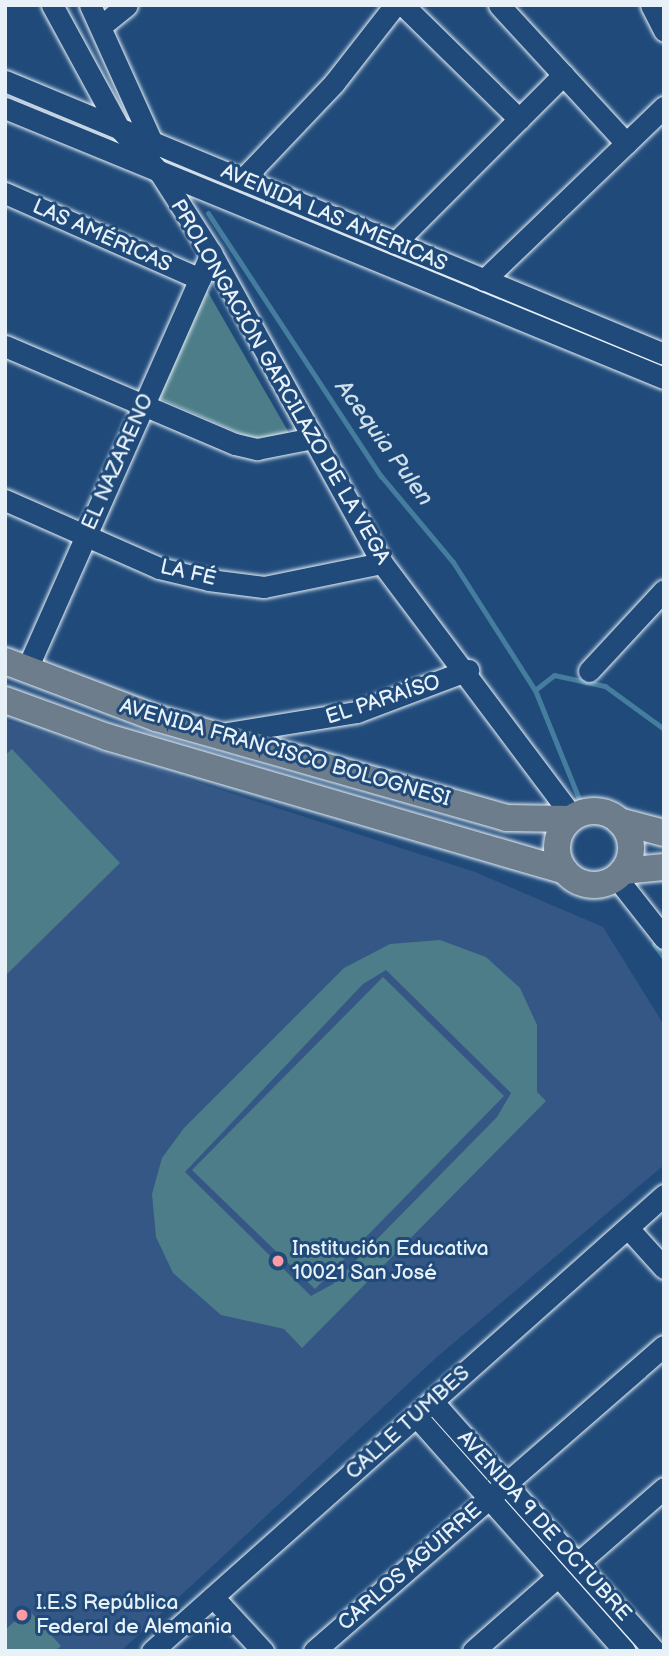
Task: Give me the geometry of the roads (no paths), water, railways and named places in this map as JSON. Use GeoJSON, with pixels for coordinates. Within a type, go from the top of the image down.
{"type":"FeatureCollection","features":[{"type":"Feature","properties":{"kind":"main road","name":"AVENIDA FRANCISCO BOLOGNESI"},"geometry":{"type":"LineString","coordinates":[[16,666],[213,734],[506,818],[572,818]]}},
{"type":"Feature","properties":{"kind":"main road","name":"AVENIDA FRANCISCO BOLOGNESI"},"geometry":{"type":"LineString","coordinates":[[5,700],[107,737],[565,871]]}},
{"type":"Feature","properties":{"kind":"main road"},"geometry":{"type":"LineString","coordinates":[[664,833],[619,821],[597,811],[572,818],[557,850],[565,871],[584,883],[664,867]]}},
{"type":"Feature","properties":{"kind":"main road"},"geometry":{"type":"LineString","coordinates":[[619,821],[630,840],[620,874]]}},
{"type":"Feature","properties":{"kind":"street","name":"PROLONGACIÓN GARCILAZO DE LA VEGA"},"geometry":{"type":"LineString","coordinates":[[52,5],[119,128],[160,173],[211,253],[382,563],[468,670],[572,818]]}},
{"type":"Feature","properties":{"kind":"street"},"geometry":{"type":"LineString","coordinates":[[90,5],[153,143],[160,173]]}},
{"type":"Feature","properties":{"kind":"street"},"geometry":{"type":"LineString","coordinates":[[101,26],[127,5]]}},
{"type":"Feature","properties":{"kind":"street"},"geometry":{"type":"LineString","coordinates":[[243,179],[334,83],[395,5]]}},
{"type":"Feature","properties":{"kind":"street"},"geometry":{"type":"LineString","coordinates":[[403,5],[519,119]]}},
{"type":"Feature","properties":{"kind":"street"},"geometry":{"type":"LineString","coordinates":[[499,5],[626,143]]}},
{"type":"Feature","properties":{"kind":"street"},"geometry":{"type":"LineString","coordinates":[[650,5],[664,31]]}},
{"type":"Feature","properties":{"kind":"street"},"geometry":{"type":"LineString","coordinates":[[395,243],[563,75]]}},
{"type":"Feature","properties":{"kind":"street","name":"AVENIDA LAS AMERICAS"},"geometry":{"type":"LineString","coordinates":[[5,81],[664,354]]}},
{"type":"Feature","properties":{"kind":"street"},"geometry":{"type":"LineString","coordinates":[[484,280],[664,107]]}},
{"type":"Feature","properties":{"kind":"street","name":"AVENIDA LAS AMERICAS"},"geometry":{"type":"LineString","coordinates":[[5,108],[664,378]]}},
{"type":"Feature","properties":{"kind":"street","name":"LAS AMÉRICAS"},"geometry":{"type":"LineString","coordinates":[[5,192],[200,279]]}},
{"type":"Feature","properties":{"kind":"street","name":"EL NAZARENO"},"geometry":{"type":"LineString","coordinates":[[16,666],[86,536],[211,253]]}},
{"type":"Feature","properties":{"kind":"street"},"geometry":{"type":"LineString","coordinates":[[5,346],[143,407],[257,449],[313,439]]}},
{"type":"Feature","properties":{"kind":"street","name":"LA FÉ"},"geometry":{"type":"LineString","coordinates":[[5,500],[159,568],[264,587],[382,563]]}},
{"type":"Feature","properties":{"kind":"street"},"geometry":{"type":"LineString","coordinates":[[589,671],[664,590]]}},
{"type":"Feature","properties":{"kind":"street","name":"EL PARAÍSO"},"geometry":{"type":"LineString","coordinates":[[213,734],[357,712],[468,670]]}},
{"type":"Feature","properties":{"kind":"street"},"geometry":{"type":"LineString","coordinates":[[620,874],[664,938]]}},
{"type":"Feature","properties":{"kind":"street","name":"CALLE TUMBES"},"geometry":{"type":"LineString","coordinates":[[152,1651],[664,1195]]}},
{"type":"Feature","properties":{"kind":"street"},"geometry":{"type":"LineString","coordinates":[[628,1228],[664,1268]]}},
{"type":"Feature","properties":{"kind":"street","name":"CARLOS AGUIRRE"},"geometry":{"type":"LineString","coordinates":[[314,1651],[489,1498],[509,1484],[664,1346]]}},
{"type":"Feature","properties":{"kind":"street","name":"AVENIDA 9 DE OCTUBRE"},"geometry":{"type":"LineString","coordinates":[[432,1401],[656,1648]]}},
{"type":"Feature","properties":{"kind":"street","name":"AVENIDA 9 DE OCTUBRE"},"geometry":{"type":"LineString","coordinates":[[416,1416],[625,1651]]}},
{"type":"Feature","properties":{"kind":"street"},"geometry":{"type":"LineString","coordinates":[[578,1563],[664,1488]]}},
{"type":"Feature","properties":{"kind":"street"},"geometry":{"type":"LineString","coordinates":[[473,1651],[558,1576]]}},
{"type":"Feature","properties":{"kind":"street"},"geometry":{"type":"LineString","coordinates":[[212,1597],[263,1651]]}},
{"type":"Feature","properties":{"kind":"waterway","name":"Acequia Pulen"},"geometry":{"type":"LineString","coordinates":[[208,213],[381,476],[453,562],[535,690],[579,799]]}},
{"type":"Feature","properties":{"kind":"waterway"},"geometry":{"type":"LineString","coordinates":[[535,690],[554,675],[605,686],[664,729]]}},
{"type":"Feature","properties":{"kind":"waterway"},"geometry":{"type":"LineString","coordinates":[[654,944],[664,958]]}},
{"type":"Feature","properties":{"kind":"place","name":"Institución Educativa 10021 San José"},"geometry":{"type":"Point","coordinates":[278,1261]}},
{"type":"Feature","properties":{"kind":"place","name":"I.E.S República Federal de Alemania"},"geometry":{"type":"Point","coordinates":[22,1615]}}]}
